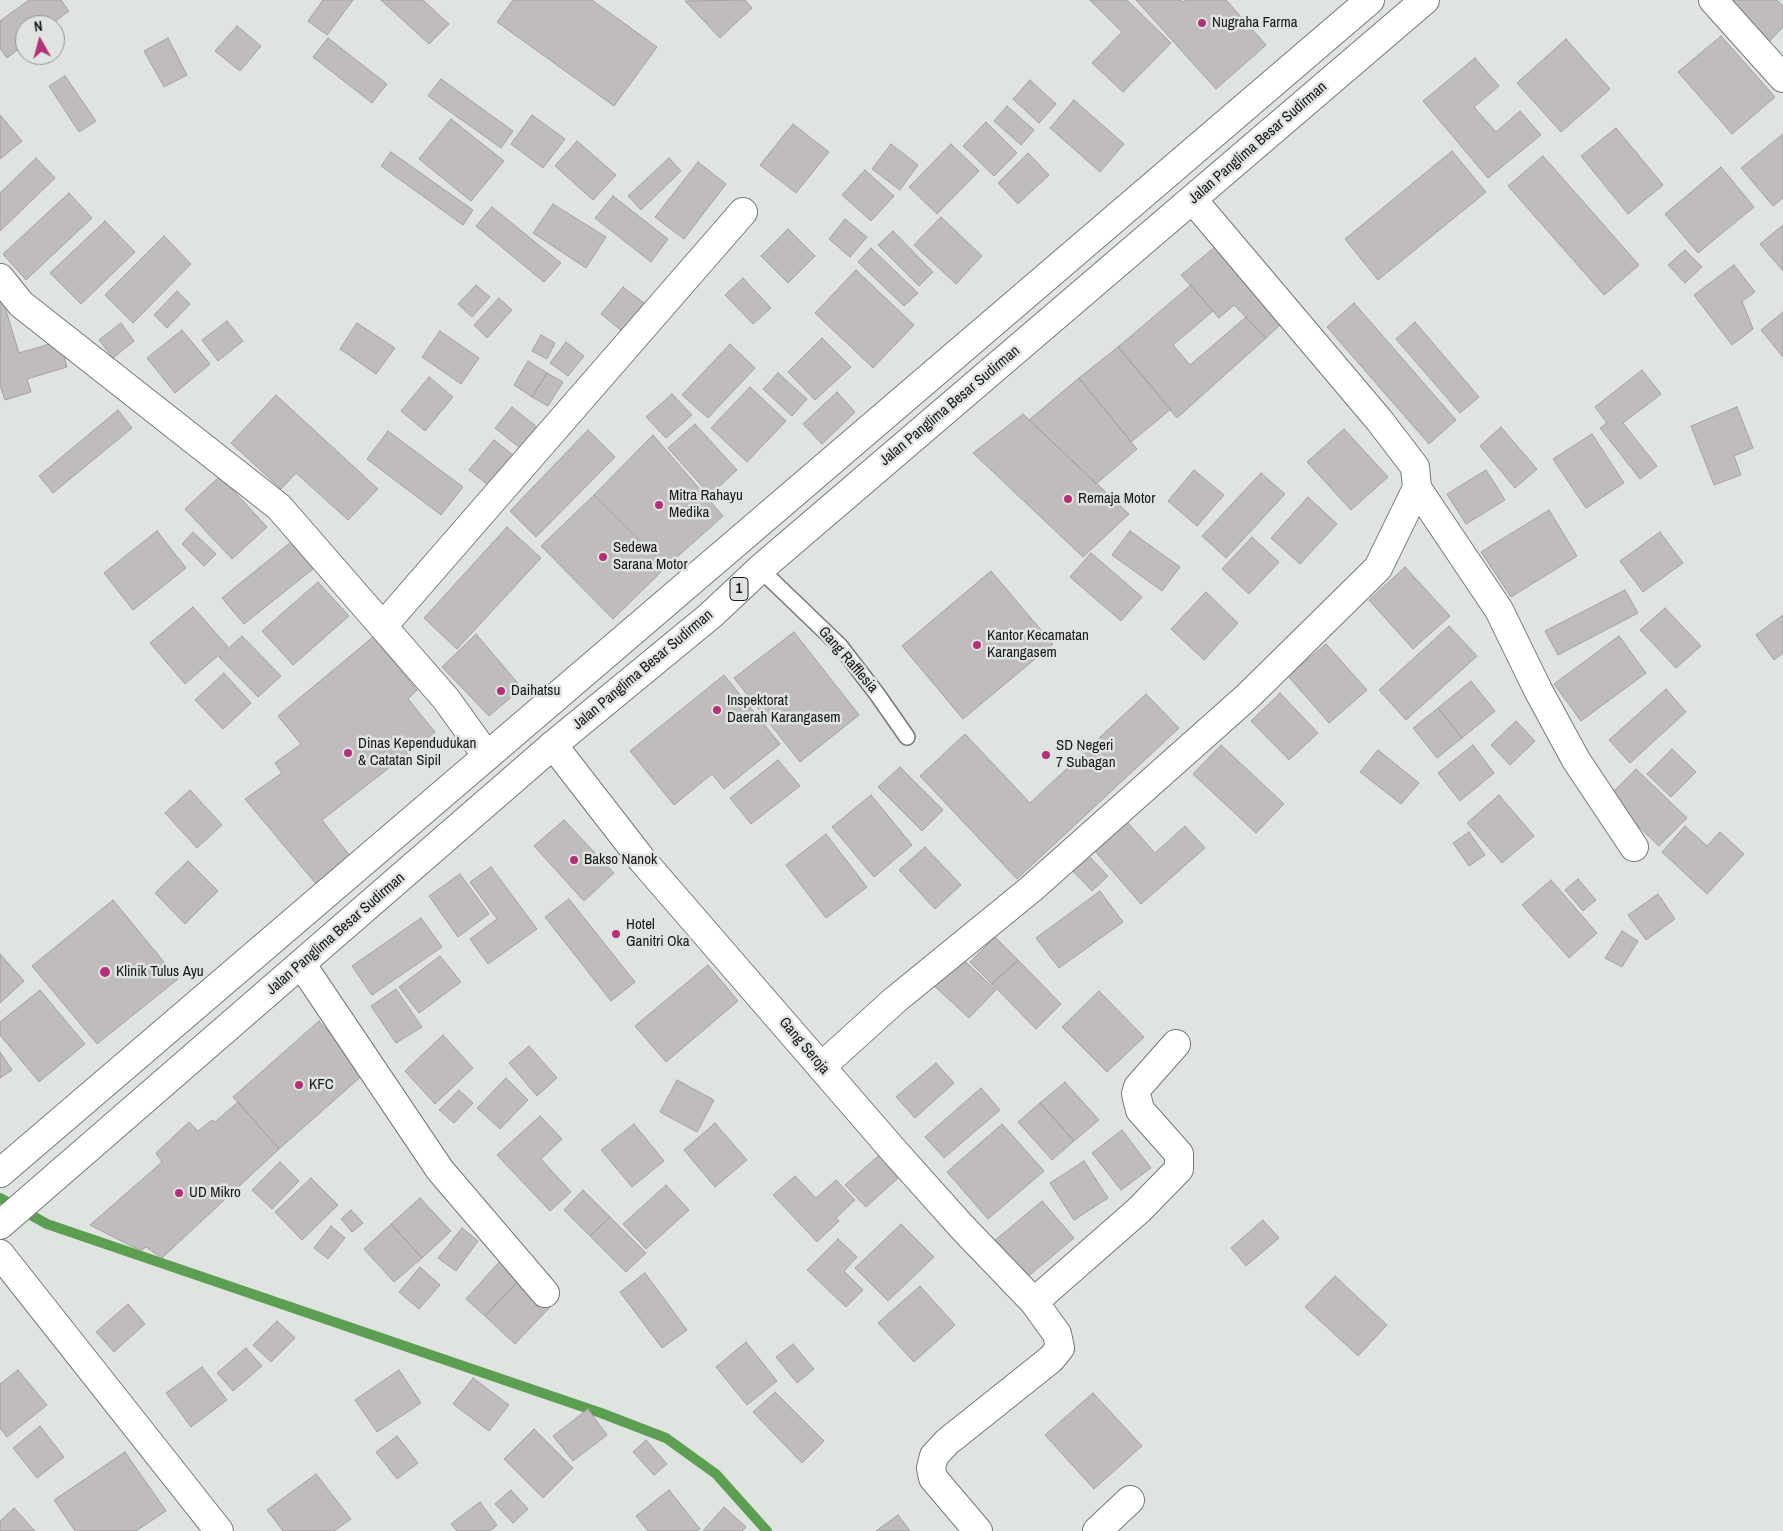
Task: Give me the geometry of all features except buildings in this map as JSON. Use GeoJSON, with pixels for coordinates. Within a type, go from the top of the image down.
{"type":"FeatureCollection","features":[{"type":"Feature","properties":{"kind":"main road"},"geometry":{"type":"LineString","coordinates":[[0,1173],[1370,0]]}},
{"type":"Feature","properties":{"kind":"main road","name":"Jalan Panglima Besar Sudirman"},"geometry":{"type":"LineString","coordinates":[[0,1225],[61,1170],[302,965],[553,745],[711,615],[760,569],[1424,0]]}},
{"type":"Feature","properties":{"kind":"main road"},"geometry":{"type":"LineString","coordinates":[[1713,0],[1783,78]]}},
{"type":"Feature","properties":{"kind":"main road"},"geometry":{"type":"LineString","coordinates":[[1192,200],[1379,420],[1415,467],[1417,488],[1499,610],[1538,690],[1576,760],[1634,847]]}},
{"type":"Feature","properties":{"kind":"main road"},"geometry":{"type":"LineString","coordinates":[[383,626],[743,212]]}},
{"type":"Feature","properties":{"kind":"main road"},"geometry":{"type":"LineString","coordinates":[[0,278],[21,304],[279,507],[446,699],[487,756]]}},
{"type":"Feature","properties":{"kind":"main road"},"geometry":{"type":"LineString","coordinates":[[821,1067],[895,1000],[1032,889],[1255,689],[1378,568],[1417,488]]}},
{"type":"Feature","properties":{"kind":"main road"},"geometry":{"type":"LineString","coordinates":[[685,587],[711,615]]}},
{"type":"Feature","properties":{"kind":"main road","name":"Gang Seroja"},"geometry":{"type":"LineString","coordinates":[[553,745],[643,861],[962,1227],[1034,1302],[1060,1341],[1060,1348],[1051,1359],[946,1442],[934,1456],[931,1468],[933,1478],[978,1531]]}},
{"type":"Feature","properties":{"kind":"main road"},"geometry":{"type":"LineString","coordinates":[[302,965],[440,1170],[545,1293]]}},
{"type":"Feature","properties":{"kind":"main road"},"geometry":{"type":"LineString","coordinates":[[1034,1302],[1139,1210],[1179,1169],[1179,1154],[1140,1110],[1136,1094],[1138,1087],[1176,1044]]}},
{"type":"Feature","properties":{"kind":"main road"},"geometry":{"type":"LineString","coordinates":[[45,1134],[61,1170]]}},
{"type":"Feature","properties":{"kind":"main road"},"geometry":{"type":"LineString","coordinates":[[0,1254],[218,1531]]}},
{"type":"Feature","properties":{"kind":"main road"},"geometry":{"type":"LineString","coordinates":[[1097,1531],[1130,1500]]}},
{"type":"Feature","properties":{"kind":"lane","name":"Gang Rafflesia"},"geometry":{"type":"LineString","coordinates":[[760,569],[840,646],[907,737]]}},
{"type":"Feature","properties":{"kind":"waterway"},"geometry":{"type":"LineString","coordinates":[[0,1198],[47,1224],[601,1413],[666,1438],[716,1474],[767,1531]]}},
{"type":"Feature","properties":{"kind":"place","name":"Nugraha Farma"},"geometry":{"type":"Point","coordinates":[1202,23]}},
{"type":"Feature","properties":{"kind":"place","name":"Remaja Motor"},"geometry":{"type":"Point","coordinates":[1068,499]}},
{"type":"Feature","properties":{"kind":"place","name":"Mitra Rahayu Medika"},"geometry":{"type":"Point","coordinates":[659,505]}},
{"type":"Feature","properties":{"kind":"place","name":"Sedewa Sarana Motor"},"geometry":{"type":"Point","coordinates":[603,557]}},
{"type":"Feature","properties":{"kind":"place","name":"Kantor Kecamatan Karangasem"},"geometry":{"type":"Point","coordinates":[977,645]}},
{"type":"Feature","properties":{"kind":"place","name":"Daihatsu"},"geometry":{"type":"Point","coordinates":[501,691]}},
{"type":"Feature","properties":{"kind":"place","name":"Inspektorat Daerah Karangasem"},"geometry":{"type":"Point","coordinates":[717,710]}},
{"type":"Feature","properties":{"kind":"place","name":"Dinas Kependudukan & Catatan Sipil"},"geometry":{"type":"Point","coordinates":[348,753]}},
{"type":"Feature","properties":{"kind":"place","name":"SD Negeri 7 Subagan"},"geometry":{"type":"Point","coordinates":[1046,755]}},
{"type":"Feature","properties":{"kind":"place","name":"Bakso Nanok"},"geometry":{"type":"Point","coordinates":[574,860]}},
{"type":"Feature","properties":{"kind":"place","name":"Hotel Ganitri Oka"},"geometry":{"type":"Point","coordinates":[616,934]}},
{"type":"Feature","properties":{"kind":"place","name":"Klinik Tulus Ayu"},"geometry":{"type":"Point","coordinates":[105,972]}},
{"type":"Feature","properties":{"kind":"place","name":"KFC"},"geometry":{"type":"Point","coordinates":[299,1085]}},
{"type":"Feature","properties":{"kind":"place","name":"UD Mikro"},"geometry":{"type":"Point","coordinates":[179,1193]}}]}
